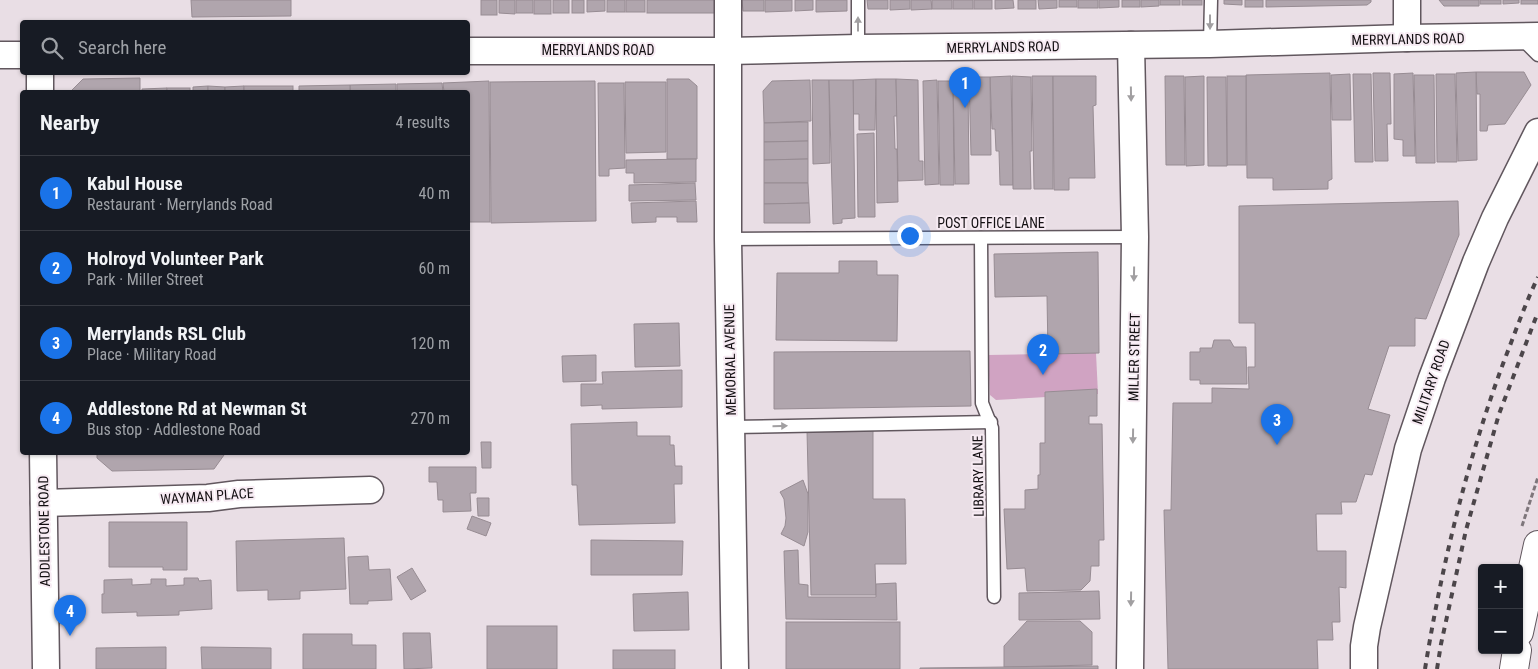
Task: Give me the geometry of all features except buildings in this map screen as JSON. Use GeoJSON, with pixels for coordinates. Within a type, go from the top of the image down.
{"type":"FeatureCollection","features":[{"type":"Feature","properties":{"kind":"main road"},"geometry":{"type":"LineString","coordinates":[[1522,609],[1530,537]]}},
{"type":"Feature","properties":{"kind":"main road"},"geometry":{"type":"LineString","coordinates":[[1514,669],[1516,654]]}},
{"type":"Feature","properties":{"kind":"street","name":"MEMORIAL AVENUE"},"geometry":{"type":"LineString","coordinates":[[728,0],[728,239],[735,669]]}},
{"type":"Feature","properties":{"kind":"street"},"geometry":{"type":"LineString","coordinates":[[1407,0],[1407,38]]}},
{"type":"Feature","properties":{"kind":"street","name":"MERRYLANDS ROAD"},"geometry":{"type":"LineString","coordinates":[[470,50],[727,51],[1529,37]]}},
{"type":"Feature","properties":{"kind":"street","name":"MILLER STREET"},"geometry":{"type":"LineString","coordinates":[[1130,669],[1135,237],[1131,45]]}},
{"type":"Feature","properties":{"kind":"street"},"geometry":{"type":"LineString","coordinates":[[0,55],[20,55]]}},
{"type":"Feature","properties":{"kind":"street"},"geometry":{"type":"LineString","coordinates":[[40,75],[40,90]]}},
{"type":"Feature","properties":{"kind":"street","name":"MILITARY ROAD"},"geometry":{"type":"LineString","coordinates":[[1360,661],[1408,449],[1432,378],[1476,262],[1537,132]]}},
{"type":"Feature","properties":{"kind":"street","name":"ADDLESTONE ROAD"},"geometry":{"type":"LineString","coordinates":[[43,455],[46,669]]}},
{"type":"Feature","properties":{"kind":"street","name":"WAYMAN PLACE"},"geometry":{"type":"LineString","coordinates":[[44,504],[208,498],[239,494],[370,490]]}},
{"type":"Feature","properties":{"kind":"lane"},"geometry":{"type":"LineString","coordinates":[[858,0],[858,48]]}},
{"type":"Feature","properties":{"kind":"lane"},"geometry":{"type":"LineString","coordinates":[[1210,44],[1211,0]]}},
{"type":"Feature","properties":{"kind":"lane"},"geometry":{"type":"LineString","coordinates":[[1529,37],[1538,55]]}},
{"type":"Feature","properties":{"kind":"lane","name":"POST OFFICE LANE"},"geometry":{"type":"LineString","coordinates":[[728,239],[1135,237]]}},
{"type":"Feature","properties":{"kind":"lane","name":"LIBRARY LANE"},"geometry":{"type":"LineString","coordinates":[[981,238],[982,403],[991,422],[994,597]]}},
{"type":"Feature","properties":{"kind":"lane"},"geometry":{"type":"LineString","coordinates":[[732,427],[991,422]]}},
{"type":"Feature","properties":{"kind":"path"},"geometry":{"type":"LineString","coordinates":[[1530,537],[1538,476]]}},
{"type":"Feature","properties":{"kind":"shaded area"},"geometry":{"type":"Polygon","coordinates":[[[1096,353],[1098,394],[996,400],[990,395],[988,355],[1096,353]]]}},
{"type":"Feature","properties":{"kind":"railway"},"geometry":{"type":"LineString","coordinates":[[1425,669],[1439,591],[1467,475],[1504,361],[1538,277]]}},
{"type":"Feature","properties":{"kind":"railway"},"geometry":{"type":"LineString","coordinates":[[1437,669],[1466,530],[1499,414],[1538,312]]}},
{"type":"Feature","properties":{"kind":"place","name":"Kabul House"},"geometry":{"type":"Point","coordinates":[965,108]}},
{"type":"Feature","properties":{"kind":"place","name":"Holroyd Volunteer Park"},"geometry":{"type":"Point","coordinates":[1043,375]}},
{"type":"Feature","properties":{"kind":"place","name":"Merrylands RSL Club"},"geometry":{"type":"Point","coordinates":[1277,445]}},
{"type":"Feature","properties":{"kind":"place","name":"Addlestone Rd at Newman St"},"geometry":{"type":"Point","coordinates":[70,636]}}]}
